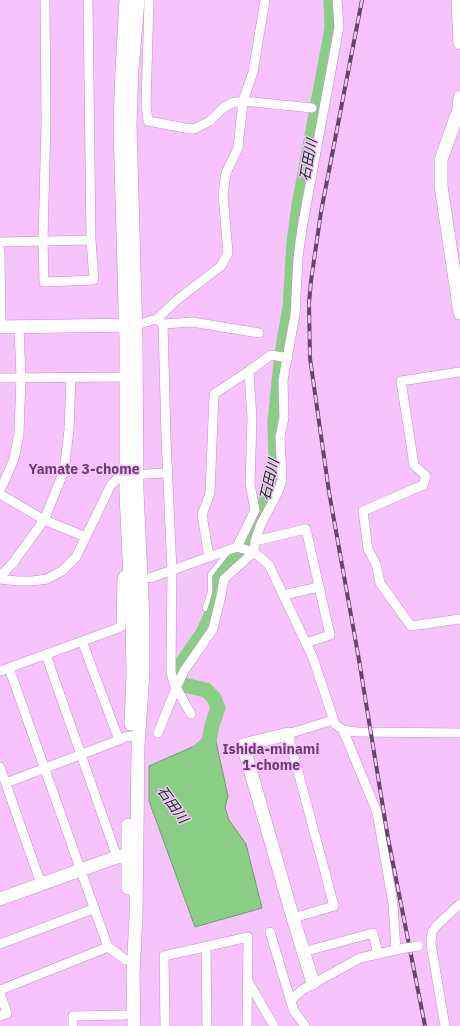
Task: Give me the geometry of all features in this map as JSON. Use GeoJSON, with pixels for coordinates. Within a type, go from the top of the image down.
{"type":"FeatureCollection","features":[{"type":"Feature","properties":{"kind":"street"},"geometry":{"type":"LineString","coordinates":[[45,0],[46,122],[44,282],[94,280],[91,240],[88,0]]}},
{"type":"Feature","properties":{"kind":"street"},"geometry":{"type":"LineString","coordinates":[[126,0],[120,127],[130,325],[125,377],[131,475],[143,618],[143,672],[138,746],[127,855],[134,1026]]}},
{"type":"Feature","properties":{"kind":"street"},"geometry":{"type":"LineString","coordinates":[[73,1026],[74,1016],[125,1020],[128,917],[125,738],[132,643],[130,573],[130,125],[132,69],[138,0]]}},
{"type":"Feature","properties":{"kind":"street"},"geometry":{"type":"LineString","coordinates":[[149,0],[146,105],[148,121],[194,129],[210,121],[223,108],[244,101],[312,108]]}},
{"type":"Feature","properties":{"kind":"street"},"geometry":{"type":"LineString","coordinates":[[191,714],[176,688],[171,672],[172,571],[160,322],[177,300],[221,266],[228,253],[223,194],[226,173],[238,148],[244,101],[253,72],[265,0]]}},
{"type":"Feature","properties":{"kind":"street"},"geometry":{"type":"LineString","coordinates":[[158,733],[184,671],[213,629],[224,579],[254,552],[255,541],[261,524],[278,494],[282,480],[280,437],[284,417],[284,380],[295,315],[298,258],[302,228],[339,27],[337,0]]}},
{"type":"Feature","properties":{"kind":"street"},"geometry":{"type":"LineString","coordinates":[[458,0],[460,43]]}},
{"type":"Feature","properties":{"kind":"street"},"geometry":{"type":"LineString","coordinates":[[460,97],[458,108],[441,160],[441,186],[460,313]]}},
{"type":"Feature","properties":{"kind":"street"},"geometry":{"type":"LineString","coordinates":[[0,242],[91,240]]}},
{"type":"Feature","properties":{"kind":"street"},"geometry":{"type":"LineString","coordinates":[[0,250],[0,327],[130,325],[160,322],[192,322],[259,333]]}},
{"type":"Feature","properties":{"kind":"street"},"geometry":{"type":"LineString","coordinates":[[19,327],[21,377],[19,434],[14,459],[0,493],[44,520],[86,537]]}},
{"type":"Feature","properties":{"kind":"street"},"geometry":{"type":"LineString","coordinates":[[209,557],[202,515],[210,493],[214,394],[271,355],[288,358]]}},
{"type":"Feature","properties":{"kind":"street"},"geometry":{"type":"LineString","coordinates":[[249,370],[252,420],[250,484],[255,510],[261,524]]}},
{"type":"Feature","properties":{"kind":"street"},"geometry":{"type":"LineString","coordinates":[[460,372],[401,381],[414,465],[426,476],[423,484],[364,511],[368,549],[376,564],[380,583],[411,626],[460,619]]}},
{"type":"Feature","properties":{"kind":"street"},"geometry":{"type":"LineString","coordinates":[[0,378],[125,377]]}},
{"type":"Feature","properties":{"kind":"street"},"geometry":{"type":"LineString","coordinates":[[0,578],[13,563],[44,520],[64,471],[69,430],[71,378]]}},
{"type":"Feature","properties":{"kind":"street"},"geometry":{"type":"LineString","coordinates":[[0,578],[25,581],[47,579],[62,571],[74,560],[112,485],[118,478],[131,475],[167,473]]}},
{"type":"Feature","properties":{"kind":"street"},"geometry":{"type":"LineString","coordinates":[[233,548],[255,510]]}},
{"type":"Feature","properties":{"kind":"street"},"geometry":{"type":"LineString","coordinates":[[255,541],[306,529],[330,635],[306,643]]}},
{"type":"Feature","properties":{"kind":"street"},"geometry":{"type":"LineString","coordinates":[[150,578],[233,548],[254,552],[270,565],[313,658],[335,724],[343,730],[357,732],[460,733]]}},
{"type":"Feature","properties":{"kind":"street"},"geometry":{"type":"LineString","coordinates":[[126,960],[108,947],[93,909],[44,768],[4,670],[121,627],[122,579],[124,575],[130,573]]}},
{"type":"Feature","properties":{"kind":"street"},"geometry":{"type":"LineString","coordinates":[[283,594],[319,587]]}},
{"type":"Feature","properties":{"kind":"street"},"geometry":{"type":"LineString","coordinates":[[82,641],[125,738]]}},
{"type":"Feature","properties":{"kind":"street"},"geometry":{"type":"LineString","coordinates":[[46,655],[81,754],[127,855]]}},
{"type":"Feature","properties":{"kind":"street"},"geometry":{"type":"LineString","coordinates":[[313,983],[292,918],[243,745],[288,734],[333,720]]}},
{"type":"Feature","properties":{"kind":"street"},"geometry":{"type":"LineString","coordinates":[[343,730],[377,812],[393,904],[398,949]]}},
{"type":"Feature","properties":{"kind":"street"},"geometry":{"type":"LineString","coordinates":[[288,734],[334,906],[292,918]]}},
{"type":"Feature","properties":{"kind":"street"},"geometry":{"type":"LineString","coordinates":[[6,783],[125,738]]}},
{"type":"Feature","properties":{"kind":"street"},"geometry":{"type":"LineString","coordinates":[[0,767],[41,884]]}},
{"type":"Feature","properties":{"kind":"street"},"geometry":{"type":"LineString","coordinates":[[0,899],[80,870],[127,855]]}},
{"type":"Feature","properties":{"kind":"street"},"geometry":{"type":"LineString","coordinates":[[445,1026],[431,944],[432,932],[436,926],[460,904]]}},
{"type":"Feature","properties":{"kind":"street"},"geometry":{"type":"LineString","coordinates":[[0,944],[93,909]]}},
{"type":"Feature","properties":{"kind":"street"},"geometry":{"type":"LineString","coordinates":[[270,932],[294,1011],[305,1026]]}},
{"type":"Feature","properties":{"kind":"street"},"geometry":{"type":"LineString","coordinates":[[303,952],[373,933],[378,954]]}},
{"type":"Feature","properties":{"kind":"street"},"geometry":{"type":"LineString","coordinates":[[165,1026],[164,956],[248,937],[247,1026]]}},
{"type":"Feature","properties":{"kind":"street"},"geometry":{"type":"LineString","coordinates":[[291,1002],[294,997],[313,983],[360,958],[398,949],[431,944]]}},
{"type":"Feature","properties":{"kind":"street"},"geometry":{"type":"LineString","coordinates":[[0,1016],[7,1013],[0,991],[108,947]]}},
{"type":"Feature","properties":{"kind":"street"},"geometry":{"type":"LineString","coordinates":[[206,947],[207,1026]]}},
{"type":"Feature","properties":{"kind":"street"},"geometry":{"type":"LineString","coordinates":[[247,980],[274,1026]]}},
{"type":"Feature","properties":{"kind":"lane"},"geometry":{"type":"LineString","coordinates":[[205,609],[210,592],[210,574],[233,548]]}},
{"type":"Feature","properties":{"kind":"water"},"geometry":{"type":"Polygon","coordinates":[[[215,737],[228,796],[225,807],[229,820],[246,844],[262,908],[195,927],[149,801],[149,766],[215,737]]]}},
{"type":"Feature","properties":{"kind":"waterway","name":"石田川"},"geometry":{"type":"LineString","coordinates":[[196,754],[209,742],[212,725],[218,708],[214,698],[206,690],[180,684],[177,670],[203,633],[214,609],[219,573],[241,556],[265,505],[276,465],[275,421],[282,353],[290,307],[294,242],[299,205],[332,28],[331,0]]}},
{"type":"Feature","properties":{"kind":"railway"},"geometry":{"type":"LineString","coordinates":[[362,0],[321,212],[309,303],[310,358],[329,492],[359,660],[388,838],[425,1026]]}},
{"type":"Feature","properties":{"kind":"district","name":"Yamate 3-chome"},"geometry":{"type":"Point","coordinates":[84,470]}},
{"type":"Feature","properties":{"kind":"district","name":"Ishida-minami 1-chome"},"geometry":{"type":"Point","coordinates":[271,758]}}]}
